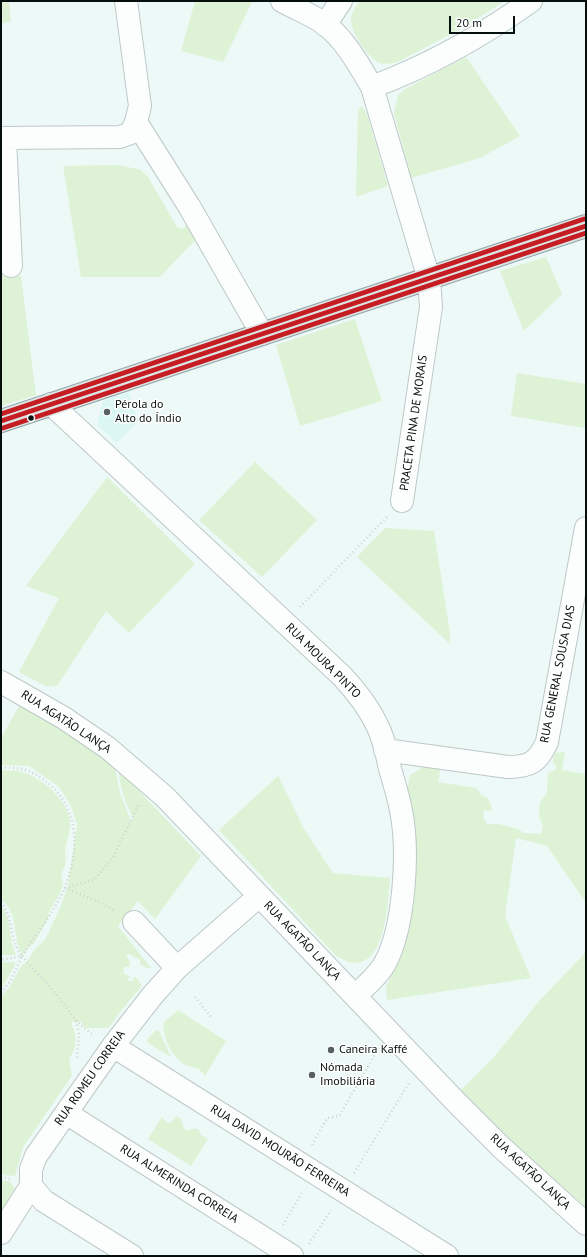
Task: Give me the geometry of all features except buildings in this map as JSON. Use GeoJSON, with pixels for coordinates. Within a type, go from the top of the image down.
{"type":"FeatureCollection","features":[{"type":"Feature","properties":{"kind":"main road"},"geometry":{"type":"LineString","coordinates":[[1,421],[586,226]]}},
{"type":"Feature","properties":{"kind":"street"},"geometry":{"type":"LineString","coordinates":[[11,266],[3,138],[120,137],[130,133],[136,122],[140,106],[126,1]]}},
{"type":"Feature","properties":{"kind":"street","name":"PRACETA PINA DE MORAIS"},"geometry":{"type":"LineString","coordinates":[[282,1],[325,25],[343,43],[360,66],[372,87],[429,279],[431,307],[402,501]]}},
{"type":"Feature","properties":{"kind":"street"},"geometry":{"type":"LineString","coordinates":[[325,25],[341,1]]}},
{"type":"Feature","properties":{"kind":"street"},"geometry":{"type":"LineString","coordinates":[[372,87],[400,77],[434,60],[474,38],[531,1]]}},
{"type":"Feature","properties":{"kind":"street"},"geometry":{"type":"LineString","coordinates":[[136,122],[189,206],[262,334]]}},
{"type":"Feature","properties":{"kind":"street","name":"RUA MOURA PINTO"},"geometry":{"type":"LineString","coordinates":[[51,404],[342,676],[367,706],[378,726],[401,810],[404,830],[404,880],[400,917],[391,949],[384,965],[375,977],[355,996]]}},
{"type":"Feature","properties":{"kind":"street","name":"RUA GENERAL SOUSA DIAS"},"geometry":{"type":"LineString","coordinates":[[385,750],[508,767],[521,767],[533,762],[541,754],[547,742],[586,528]]}},
{"type":"Feature","properties":{"kind":"street","name":"RUA AGATÃO LANÇA"},"geometry":{"type":"LineString","coordinates":[[1,682],[64,718],[108,748],[143,777],[206,839],[388,1031],[501,1147],[586,1224]]}},
{"type":"Feature","properties":{"kind":"street","name":"RUA ROMEU CORREIA"},"geometry":{"type":"LineString","coordinates":[[31,1186],[31,1169],[36,1156],[131,1021],[178,968],[259,896]]}},
{"type":"Feature","properties":{"kind":"street"},"geometry":{"type":"LineString","coordinates":[[134,922],[178,968]]}},
{"type":"Feature","properties":{"kind":"street","name":"RUA DAVID MOURÃO FERREIRA"},"geometry":{"type":"LineString","coordinates":[[113,1046],[447,1256]]}},
{"type":"Feature","properties":{"kind":"street","name":"RUA ALMERINDA CORREIA"},"geometry":{"type":"LineString","coordinates":[[66,1113],[272,1243],[299,1253]]}},
{"type":"Feature","properties":{"kind":"street"},"geometry":{"type":"LineString","coordinates":[[1,1233],[31,1186],[44,1201],[132,1256]]}},
{"type":"Feature","properties":{"kind":"path","name":"PRACETA PINA DE MORAIS"},"geometry":{"type":"LineString","coordinates":[[300,607],[402,501]]}},
{"type":"Feature","properties":{"kind":"path"},"geometry":{"type":"LineString","coordinates":[[1,767],[30,771],[56,790],[66,804],[75,833],[73,856],[64,888],[1,993]]}},
{"type":"Feature","properties":{"kind":"path"},"geometry":{"type":"LineString","coordinates":[[64,888],[95,879],[113,857],[137,810],[142,792],[143,777]]}},
{"type":"Feature","properties":{"kind":"path"},"geometry":{"type":"LineString","coordinates":[[64,888],[97,901],[134,922]]}},
{"type":"Feature","properties":{"kind":"path"},"geometry":{"type":"LineString","coordinates":[[1,902],[7,909],[11,921],[15,948],[85,1030],[113,1046]]}},
{"type":"Feature","properties":{"kind":"path"},"geometry":{"type":"LineString","coordinates":[[1,960],[22,956]]}},
{"type":"Feature","properties":{"kind":"path"},"geometry":{"type":"LineString","coordinates":[[195,997],[212,1018]]}},
{"type":"Feature","properties":{"kind":"path"},"geometry":{"type":"LineString","coordinates":[[272,1243],[314,1172],[312,1145],[327,1118],[339,1116],[388,1031]]}},
{"type":"Feature","properties":{"kind":"path"},"geometry":{"type":"LineString","coordinates":[[299,1253],[343,1191],[420,1064]]}},
{"type":"Feature","properties":{"kind":"shaded area"},"geometry":{"type":"Polygon","coordinates":[[[129,392],[138,421],[117,443],[97,425],[103,401],[129,392]]]}},
{"type":"Feature","properties":{"kind":"green space"},"geometry":{"type":"Polygon","coordinates":[[[1,1],[9,1],[11,22],[1,23],[1,1]]]}},
{"type":"Feature","properties":{"kind":"green space"},"geometry":{"type":"Polygon","coordinates":[[[195,1],[252,2],[223,62],[181,51],[195,1]]]}},
{"type":"Feature","properties":{"kind":"green space"},"geometry":{"type":"Polygon","coordinates":[[[360,1],[505,1],[462,28],[398,62],[384,64],[370,56],[360,44],[353,30],[351,18],[354,9],[360,1]]]}},
{"type":"Feature","properties":{"kind":"green space"},"geometry":{"type":"Polygon","coordinates":[[[466,57],[520,136],[480,158],[411,178],[394,113],[398,95],[405,89],[466,57]]]}},
{"type":"Feature","properties":{"kind":"green space"},"geometry":{"type":"Polygon","coordinates":[[[362,106],[367,114],[388,186],[356,197],[358,110],[362,106]]]}},
{"type":"Feature","properties":{"kind":"green space"},"geometry":{"type":"Polygon","coordinates":[[[119,165],[141,170],[148,177],[177,227],[182,229],[191,222],[199,236],[160,277],[81,277],[63,166],[119,165]]]}},
{"type":"Feature","properties":{"kind":"green space"},"geometry":{"type":"Polygon","coordinates":[[[546,257],[562,294],[524,331],[500,271],[546,257]]]}},
{"type":"Feature","properties":{"kind":"green space"},"geometry":{"type":"Polygon","coordinates":[[[1,275],[21,276],[36,395],[1,406],[1,275]]]}},
{"type":"Feature","properties":{"kind":"green space"},"geometry":{"type":"Polygon","coordinates":[[[355,319],[382,401],[300,426],[276,345],[355,319]]]}},
{"type":"Feature","properties":{"kind":"green space"},"geometry":{"type":"Polygon","coordinates":[[[517,373],[586,384],[585,428],[511,416],[517,373]]]}},
{"type":"Feature","properties":{"kind":"green space"},"geometry":{"type":"Polygon","coordinates":[[[255,462],[317,520],[262,577],[199,520],[255,462]]]}},
{"type":"Feature","properties":{"kind":"green space"},"geometry":{"type":"Polygon","coordinates":[[[107,477],[195,564],[129,633],[106,611],[57,686],[46,686],[19,672],[59,598],[26,586],[107,477]]]}},
{"type":"Feature","properties":{"kind":"green space"},"geometry":{"type":"Polygon","coordinates":[[[385,528],[434,531],[450,633],[450,644],[357,557],[385,528]]]}},
{"type":"Feature","properties":{"kind":"green space"},"geometry":{"type":"Polygon","coordinates":[[[21,703],[62,727],[109,762],[115,769],[120,793],[131,821],[133,818],[123,795],[119,770],[201,856],[155,919],[138,901],[118,926],[151,968],[147,968],[140,964],[140,960],[126,954],[130,962],[129,967],[124,967],[123,973],[129,976],[128,981],[133,981],[134,977],[137,978],[142,986],[119,1013],[109,1028],[85,1028],[81,1022],[72,1022],[71,1024],[75,1032],[76,1041],[74,1051],[69,1058],[72,1076],[23,1147],[15,1176],[1,1173],[1,997],[8,989],[22,965],[27,962],[35,949],[45,940],[60,908],[68,886],[77,824],[71,806],[59,787],[29,766],[1,765],[1,738],[21,703]]]}},
{"type":"Feature","properties":{"kind":"green space"},"geometry":{"type":"Polygon","coordinates":[[[565,752],[562,770],[586,774],[586,903],[547,846],[516,838],[505,916],[531,978],[387,1000],[386,988],[395,966],[414,905],[415,842],[407,792],[410,775],[423,767],[441,766],[438,782],[476,788],[482,796],[488,798],[492,808],[491,811],[484,810],[483,817],[487,824],[499,824],[518,829],[524,833],[541,834],[543,826],[539,816],[540,803],[547,792],[548,773],[556,769],[556,765],[553,764],[555,753],[565,752]]]}},
{"type":"Feature","properties":{"kind":"green space"},"geometry":{"type":"Polygon","coordinates":[[[1,770],[19,771],[44,783],[58,796],[68,812],[70,821],[70,830],[65,849],[66,861],[61,874],[63,885],[49,912],[47,921],[34,943],[27,948],[25,954],[22,954],[17,943],[12,913],[1,898],[1,770]]]}},
{"type":"Feature","properties":{"kind":"green space"},"geometry":{"type":"Polygon","coordinates":[[[278,776],[304,829],[333,873],[390,878],[383,932],[378,945],[371,956],[361,962],[349,962],[335,955],[219,830],[278,776]]]}},
{"type":"Feature","properties":{"kind":"green space"},"geometry":{"type":"Polygon","coordinates":[[[1,906],[5,911],[9,923],[12,943],[16,955],[1,955],[1,906]]]}},
{"type":"Feature","properties":{"kind":"green space"},"geometry":{"type":"Polygon","coordinates":[[[586,952],[586,1207],[507,1138],[460,1091],[495,1056],[540,1000],[586,952]]]}},
{"type":"Feature","properties":{"kind":"green space"},"geometry":{"type":"Polygon","coordinates":[[[15,962],[15,965],[1,989],[1,963],[15,962]]]}},
{"type":"Feature","properties":{"kind":"green space"},"geometry":{"type":"Polygon","coordinates":[[[178,1010],[226,1041],[205,1076],[199,1069],[181,1062],[166,1040],[164,1034],[164,1022],[178,1010]]]}},
{"type":"Feature","properties":{"kind":"green space"},"geometry":{"type":"Polygon","coordinates":[[[156,1030],[159,1031],[171,1057],[148,1043],[147,1040],[156,1030]]]}},
{"type":"Feature","properties":{"kind":"green space"},"geometry":{"type":"Polygon","coordinates":[[[176,1116],[181,1119],[184,1125],[183,1128],[187,1131],[190,1129],[198,1129],[201,1135],[208,1139],[191,1166],[148,1139],[162,1117],[166,1122],[171,1123],[176,1116]]]}},
{"type":"Feature","properties":{"kind":"green space"},"geometry":{"type":"Polygon","coordinates":[[[1,1180],[10,1182],[15,1188],[1,1213],[1,1180]]]}},
{"type":"Feature","properties":{"kind":"transit line"},"geometry":{"type":"LineString","coordinates":[[1,414],[584,219]]}},
{"type":"Feature","properties":{"kind":"transit line"},"geometry":{"type":"LineString","coordinates":[[1,421],[586,226]]}},
{"type":"Feature","properties":{"kind":"transit line"},"geometry":{"type":"LineString","coordinates":[[3,428],[586,233]]}},
{"type":"Feature","properties":{"kind":"place","name":"Pérola do Alto do Índio"},"geometry":{"type":"Point","coordinates":[107,412]}},
{"type":"Feature","properties":{"kind":"place","name":"Caneira Kaffé"},"geometry":{"type":"Point","coordinates":[331,1050]}},
{"type":"Feature","properties":{"kind":"place","name":"Nómada Imobiliária"},"geometry":{"type":"Point","coordinates":[312,1075]}}]}
